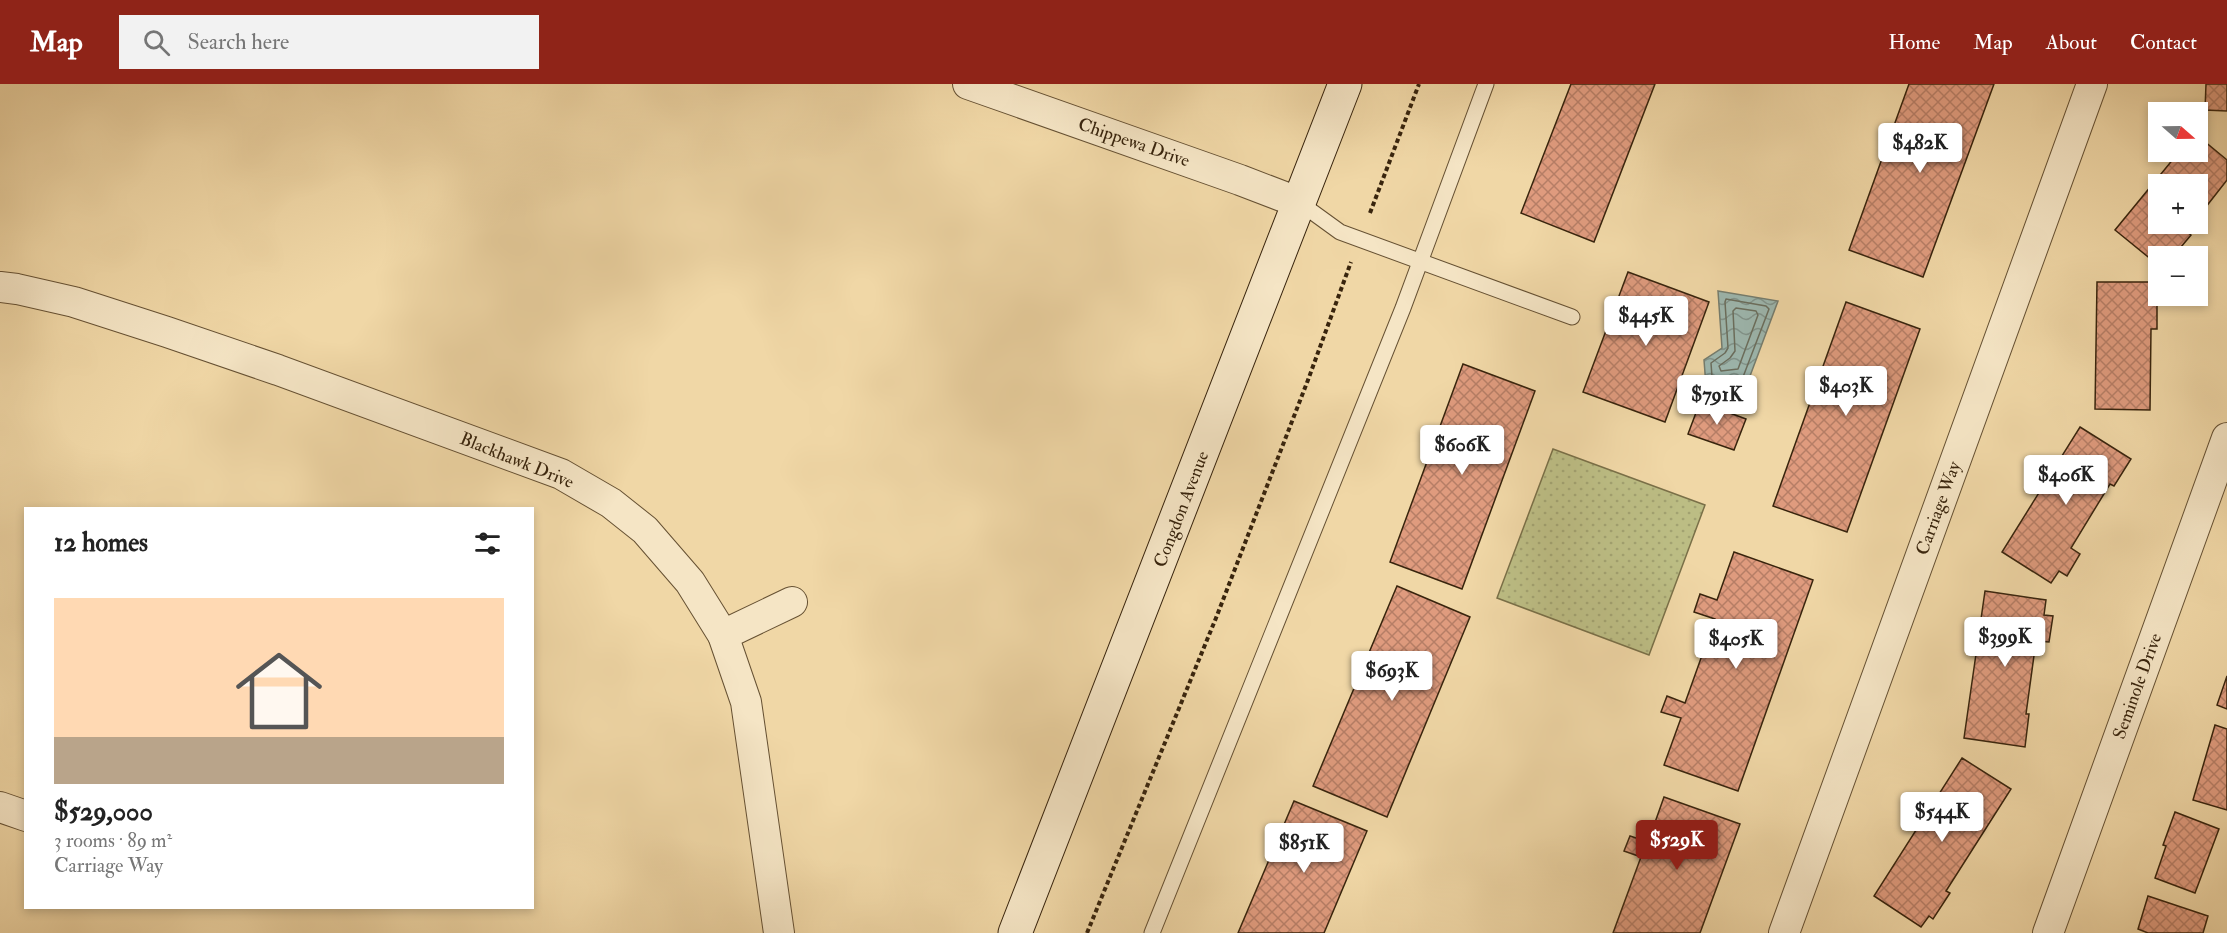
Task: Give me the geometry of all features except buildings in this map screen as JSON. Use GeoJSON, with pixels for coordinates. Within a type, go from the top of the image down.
{"type":"FeatureCollection","features":[{"type":"Feature","properties":{"kind":"street","name":"Chippewa Drive"},"geometry":{"type":"LineString","coordinates":[[968,84],[1300,203]]}},
{"type":"Feature","properties":{"kind":"street","name":"Congdon Avenue"},"geometry":{"type":"LineString","coordinates":[[1015,933],[1346,84]]}},
{"type":"Feature","properties":{"kind":"street","name":"Carriage Way"},"geometry":{"type":"LineString","coordinates":[[1784,933],[2092,84]]}},
{"type":"Feature","properties":{"kind":"street","name":"Blackhawk Drive"},"geometry":{"type":"LineString","coordinates":[[0,287],[74,302],[167,332],[278,370],[561,474],[611,503],[645,530],[690,582],[723,635],[746,702],[780,933]]}},
{"type":"Feature","properties":{"kind":"street","name":"Seminole Drive"},"geometry":{"type":"LineString","coordinates":[[2048,933],[2227,438]]}},
{"type":"Feature","properties":{"kind":"street"},"geometry":{"type":"LineString","coordinates":[[723,635],[792,602]]}},
{"type":"Feature","properties":{"kind":"street"},"geometry":{"type":"LineString","coordinates":[[0,807],[24,815]]}},
{"type":"Feature","properties":{"kind":"lane"},"geometry":{"type":"LineString","coordinates":[[1152,933],[1420,262],[1486,84]]}},
{"type":"Feature","properties":{"kind":"lane"},"geometry":{"type":"LineString","coordinates":[[1300,203],[1340,232],[1572,317]]}},
{"type":"Feature","properties":{"kind":"path"},"geometry":{"type":"LineString","coordinates":[[1370,213],[1419,84]]}},
{"type":"Feature","properties":{"kind":"path"},"geometry":{"type":"LineString","coordinates":[[1087,933],[1107,889],[1220,607],[1351,262]]}},
{"type":"Feature","properties":{"kind":"green space"},"geometry":{"type":"Polygon","coordinates":[[[1553,449],[1705,505],[1649,655],[1497,598],[1553,449]]]}},
{"type":"Feature","properties":{"kind":"water"},"geometry":{"type":"Polygon","coordinates":[[[1718,291],[1778,301],[1747,384],[1706,386],[1704,360],[1722,348],[1718,291]]]}}]}
